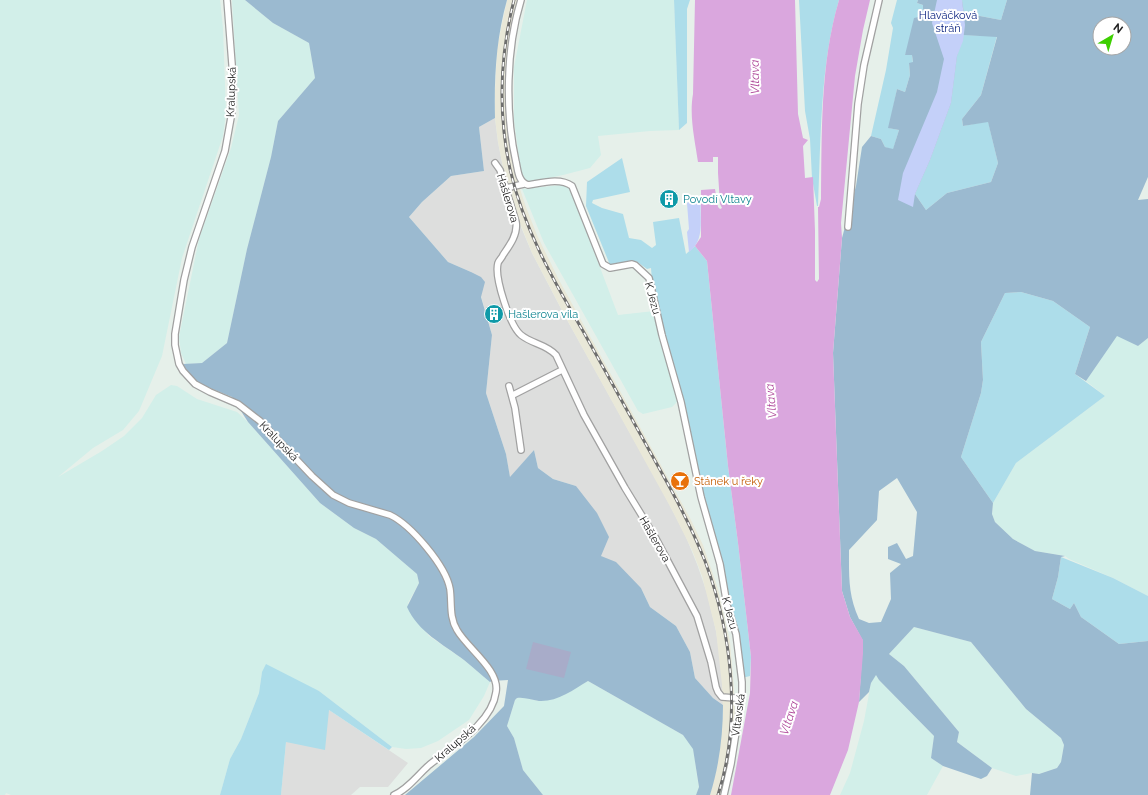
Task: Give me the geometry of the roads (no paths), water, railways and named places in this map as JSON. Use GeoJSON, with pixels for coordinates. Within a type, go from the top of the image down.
{"type":"FeatureCollection","features":[{"type":"Feature","properties":{"kind":"street","name":"Kralupská"},"geometry":{"type":"LineString","coordinates":[[228,0],[233,77],[232,112],[225,150],[192,247],[184,280],[175,334],[175,345],[180,364],[183,371],[195,384],[238,404],[260,421],[325,489],[349,503],[396,518],[413,532],[444,573],[450,588],[451,613],[457,631],[491,672],[496,683],[497,691],[494,701],[484,718],[464,739],[428,766],[407,787],[394,795]]}},
{"type":"Feature","properties":{"kind":"street"},"geometry":{"type":"LineString","coordinates":[[522,0],[513,36],[509,95],[512,141],[520,178],[524,184]]}},
{"type":"Feature","properties":{"kind":"street"},"geometry":{"type":"LineString","coordinates":[[848,227],[858,104],[864,65],[879,0]]}},
{"type":"Feature","properties":{"kind":"street","name":"Hašlerova"},"geometry":{"type":"LineString","coordinates":[[495,163],[500,170],[517,229],[498,262],[499,280],[507,311],[513,326],[521,336],[550,349],[556,355],[584,414],[625,488],[655,537],[697,616],[711,662],[718,692],[722,697],[741,700]]}},
{"type":"Feature","properties":{"kind":"street","name":"K Jezu"},"geometry":{"type":"LineString","coordinates":[[506,188],[524,184],[528,185],[561,181],[568,183],[572,186],[603,264],[610,268],[632,264],[649,278],[662,335],[681,402],[701,497],[720,564],[727,605],[736,634]]}},
{"type":"Feature","properties":{"kind":"street"},"geometry":{"type":"LineString","coordinates":[[513,395],[562,370]]}},
{"type":"Feature","properties":{"kind":"street"},"geometry":{"type":"LineString","coordinates":[[509,386],[513,395],[522,450]]}},
{"type":"Feature","properties":{"kind":"street","name":"Vltavská"},"geometry":{"type":"LineString","coordinates":[[724,795],[731,764],[741,700],[742,682],[736,634]]}},
{"type":"Feature","properties":{"kind":"water","name":"Vltava"},"geometry":{"type":"Polygon","coordinates":[[[695,0],[795,0],[798,114],[803,138],[808,140],[803,146],[805,178],[813,177],[815,280],[817,282],[819,279],[818,207],[821,199],[823,98],[828,49],[839,0],[870,0],[855,76],[841,223],[842,238],[833,353],[842,591],[850,617],[863,640],[863,653],[859,702],[848,750],[830,795],[731,795],[750,693],[751,657],[728,466],[707,261],[695,246],[701,237],[701,190],[715,189],[718,207],[720,209],[722,208],[720,204],[718,157],[713,157],[713,162],[698,162],[693,128],[692,102],[695,0]]]}},
{"type":"Feature","properties":{"kind":"railway"},"geometry":{"type":"LineString","coordinates":[[514,0],[509,21],[503,63],[502,105],[506,148],[510,169],[523,212],[550,273],[684,514],[705,561],[722,617],[731,677],[732,707],[730,737],[718,795]]}},
{"type":"Feature","properties":{"kind":"place","name":"Povodí Vltavy"},"geometry":{"type":"Point","coordinates":[669,199]}},
{"type":"Feature","properties":{"kind":"place","name":"Hašlerova vila"},"geometry":{"type":"Point","coordinates":[494,314]}},
{"type":"Feature","properties":{"kind":"place","name":"Stánek u řeky"},"geometry":{"type":"Point","coordinates":[680,481]}},
{"type":"Feature","properties":{"kind":"park label","name":"Hlaváčková stráň"},"geometry":{"type":"Point","coordinates":[948,21]}}]}
